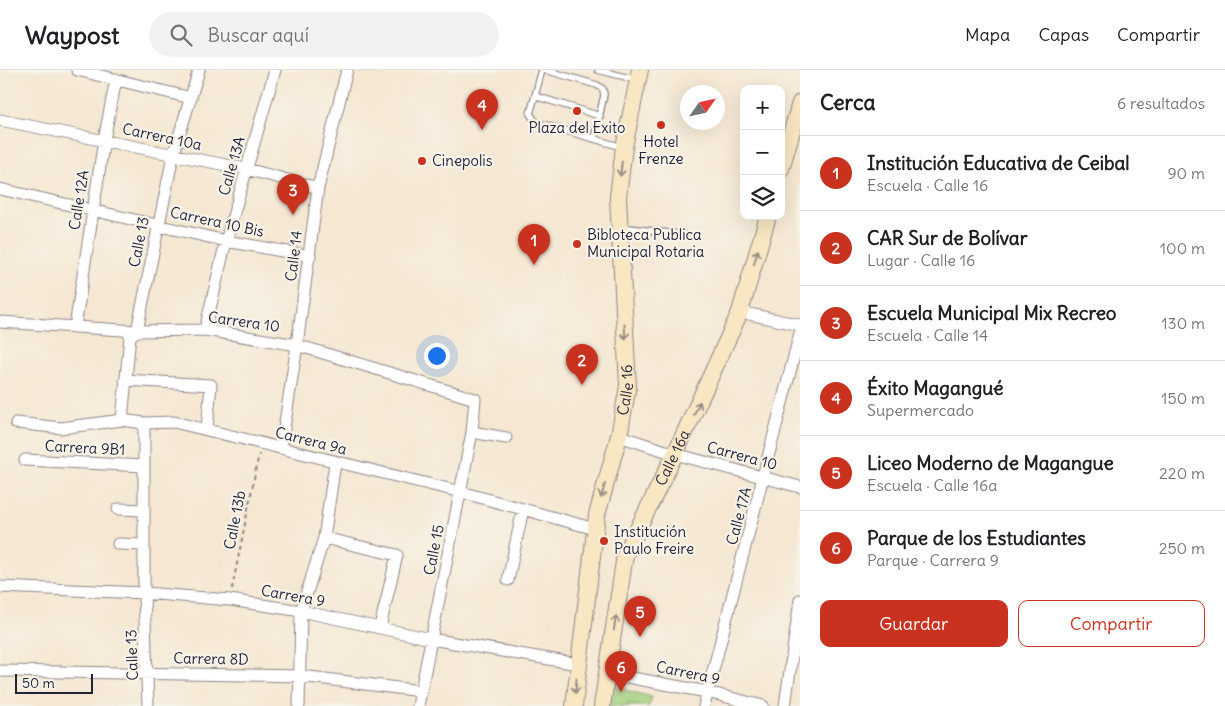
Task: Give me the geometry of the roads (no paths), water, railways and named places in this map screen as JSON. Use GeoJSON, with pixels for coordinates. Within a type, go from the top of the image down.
{"type":"FeatureCollection","features":[{"type":"Feature","properties":{"kind":"main road","name":"Calle 16"},"geometry":{"type":"LineString","coordinates":[[574,706],[597,515],[619,436],[628,386],[618,198],[624,147],[639,75]]}},
{"type":"Feature","properties":{"kind":"main road"},"geometry":{"type":"LineString","coordinates":[[785,155],[800,103]]}},
{"type":"Feature","properties":{"kind":"main road","name":"Calle 16a"},"geometry":{"type":"LineString","coordinates":[[602,706],[625,555],[675,454],[740,312],[767,220]]}},
{"type":"Feature","properties":{"kind":"street"},"geometry":{"type":"LineString","coordinates":[[77,70],[191,98]]}},
{"type":"Feature","properties":{"kind":"street","name":"Calle 13"},"geometry":{"type":"LineString","coordinates":[[122,420],[130,336],[137,331],[173,156],[199,70]]}},
{"type":"Feature","properties":{"kind":"street","name":"Calle 13A"},"geometry":{"type":"LineString","coordinates":[[206,330],[226,241],[275,70]]}},
{"type":"Feature","properties":{"kind":"street","name":"Calle 14"},"geometry":{"type":"LineString","coordinates":[[281,448],[298,345],[318,188],[347,70]]}},
{"type":"Feature","properties":{"kind":"street","name":"Calle 12A"},"geometry":{"type":"LineString","coordinates":[[75,327],[104,140],[116,79]]}},
{"type":"Feature","properties":{"kind":"street","name":"Carrera 10a"},"geometry":{"type":"LineString","coordinates":[[0,120],[104,140],[173,156],[246,169],[318,188]]}},
{"type":"Feature","properties":{"kind":"street","name":"Carrera 10 Bis"},"geometry":{"type":"LineString","coordinates":[[0,189],[226,241],[310,256]]}},
{"type":"Feature","properties":{"kind":"street"},"geometry":{"type":"LineString","coordinates":[[740,312],[800,325]]}},
{"type":"Feature","properties":{"kind":"street","name":"Carrera 10"},"geometry":{"type":"LineString","coordinates":[[0,322],[137,331],[206,330],[298,345],[475,399]]}},
{"type":"Feature","properties":{"kind":"street","name":"Calle 17A"},"geometry":{"type":"LineString","coordinates":[[704,706],[800,333]]}},
{"type":"Feature","properties":{"kind":"street"},"geometry":{"type":"LineString","coordinates":[[126,380],[211,384],[207,429]]}},
{"type":"Feature","properties":{"kind":"street","name":"Calle 15"},"geometry":{"type":"LineString","coordinates":[[418,706],[461,492],[472,432],[475,399]]}},
{"type":"Feature","properties":{"kind":"street","name":"Carrera 9a"},"geometry":{"type":"LineString","coordinates":[[16,424],[61,428],[122,420],[144,423],[174,422],[335,463],[461,492],[595,529]]}},
{"type":"Feature","properties":{"kind":"street","name":"Calle 13"},"geometry":{"type":"LineString","coordinates":[[144,423],[144,593],[148,706]]}},
{"type":"Feature","properties":{"kind":"street"},"geometry":{"type":"LineString","coordinates":[[472,432],[506,438]]}},
{"type":"Feature","properties":{"kind":"street","name":"Carrera 10"},"geometry":{"type":"LineString","coordinates":[[619,436],[675,454],[800,487]]}},
{"type":"Feature","properties":{"kind":"street","name":"Carrera 9B1"},"geometry":{"type":"LineString","coordinates":[[25,460],[144,466]]}},
{"type":"Feature","properties":{"kind":"street"},"geometry":{"type":"LineString","coordinates":[[299,706],[301,611],[324,538],[335,463]]}},
{"type":"Feature","properties":{"kind":"street"},"geometry":{"type":"LineString","coordinates":[[118,509],[144,510]]}},
{"type":"Feature","properties":{"kind":"street"},"geometry":{"type":"LineString","coordinates":[[508,580],[523,509]]}},
{"type":"Feature","properties":{"kind":"street"},"geometry":{"type":"LineString","coordinates":[[324,538],[397,555],[380,627]]}},
{"type":"Feature","properties":{"kind":"street"},"geometry":{"type":"LineString","coordinates":[[118,544],[144,545]]}},
{"type":"Feature","properties":{"kind":"street","name":"Carrera 9"},"geometry":{"type":"LineString","coordinates":[[0,587],[144,593],[230,600],[301,611],[431,639],[578,664]]}},
{"type":"Feature","properties":{"kind":"street"},"geometry":{"type":"LineString","coordinates":[[785,706],[800,600]]}},
{"type":"Feature","properties":{"kind":"street","name":"Carrera 8D"},"geometry":{"type":"LineString","coordinates":[[0,671],[301,676],[421,690]]}},
{"type":"Feature","properties":{"kind":"street","name":"Carrera 9"},"geometry":{"type":"LineString","coordinates":[[606,672],[707,692],[763,706]]}},
{"type":"Feature","properties":{"kind":"lane"},"geometry":{"type":"LineString","coordinates":[[594,139],[604,95],[603,89],[544,70],[530,114],[536,122],[594,139],[624,147]]}},
{"type":"Feature","properties":{"kind":"lane"},"geometry":{"type":"LineString","coordinates":[[598,70],[639,75]]}},
{"type":"Feature","properties":{"kind":"lane"},"geometry":{"type":"LineString","coordinates":[[535,96],[600,116]]}},
{"type":"Feature","properties":{"kind":"lane"},"geometry":{"type":"LineString","coordinates":[[619,227],[685,235]]}},
{"type":"Feature","properties":{"kind":"place","name":"Plaza del Exito"},"geometry":{"type":"Point","coordinates":[577,111]}},
{"type":"Feature","properties":{"kind":"place","name":"Hotel Frenze"},"geometry":{"type":"Point","coordinates":[661,125]}},
{"type":"Feature","properties":{"kind":"place","name":"Éxito Magangué"},"geometry":{"type":"Point","coordinates":[482,130]}},
{"type":"Feature","properties":{"kind":"place","name":"Cinepolis"},"geometry":{"type":"Point","coordinates":[422,161]}},
{"type":"Feature","properties":{"kind":"place","name":"Escuela Municipal Mix Recreo"},"geometry":{"type":"Point","coordinates":[293,215]}},
{"type":"Feature","properties":{"kind":"place","name":"Bibloteca Publica Municipal Rotaria"},"geometry":{"type":"Point","coordinates":[577,244]}},
{"type":"Feature","properties":{"kind":"place","name":"Institución Educativa de Ceibal"},"geometry":{"type":"Point","coordinates":[534,265]}},
{"type":"Feature","properties":{"kind":"place","name":"CAR Sur de Bolívar"},"geometry":{"type":"Point","coordinates":[582,385]}},
{"type":"Feature","properties":{"kind":"place","name":"Institución Paulo Freire"},"geometry":{"type":"Point","coordinates":[604,541]}},
{"type":"Feature","properties":{"kind":"place","name":"Liceo Moderno de Magangue"},"geometry":{"type":"Point","coordinates":[640,637]}},
{"type":"Feature","properties":{"kind":"place","name":"Parque de los Estudiantes"},"geometry":{"type":"Point","coordinates":[621,692]}}]}
